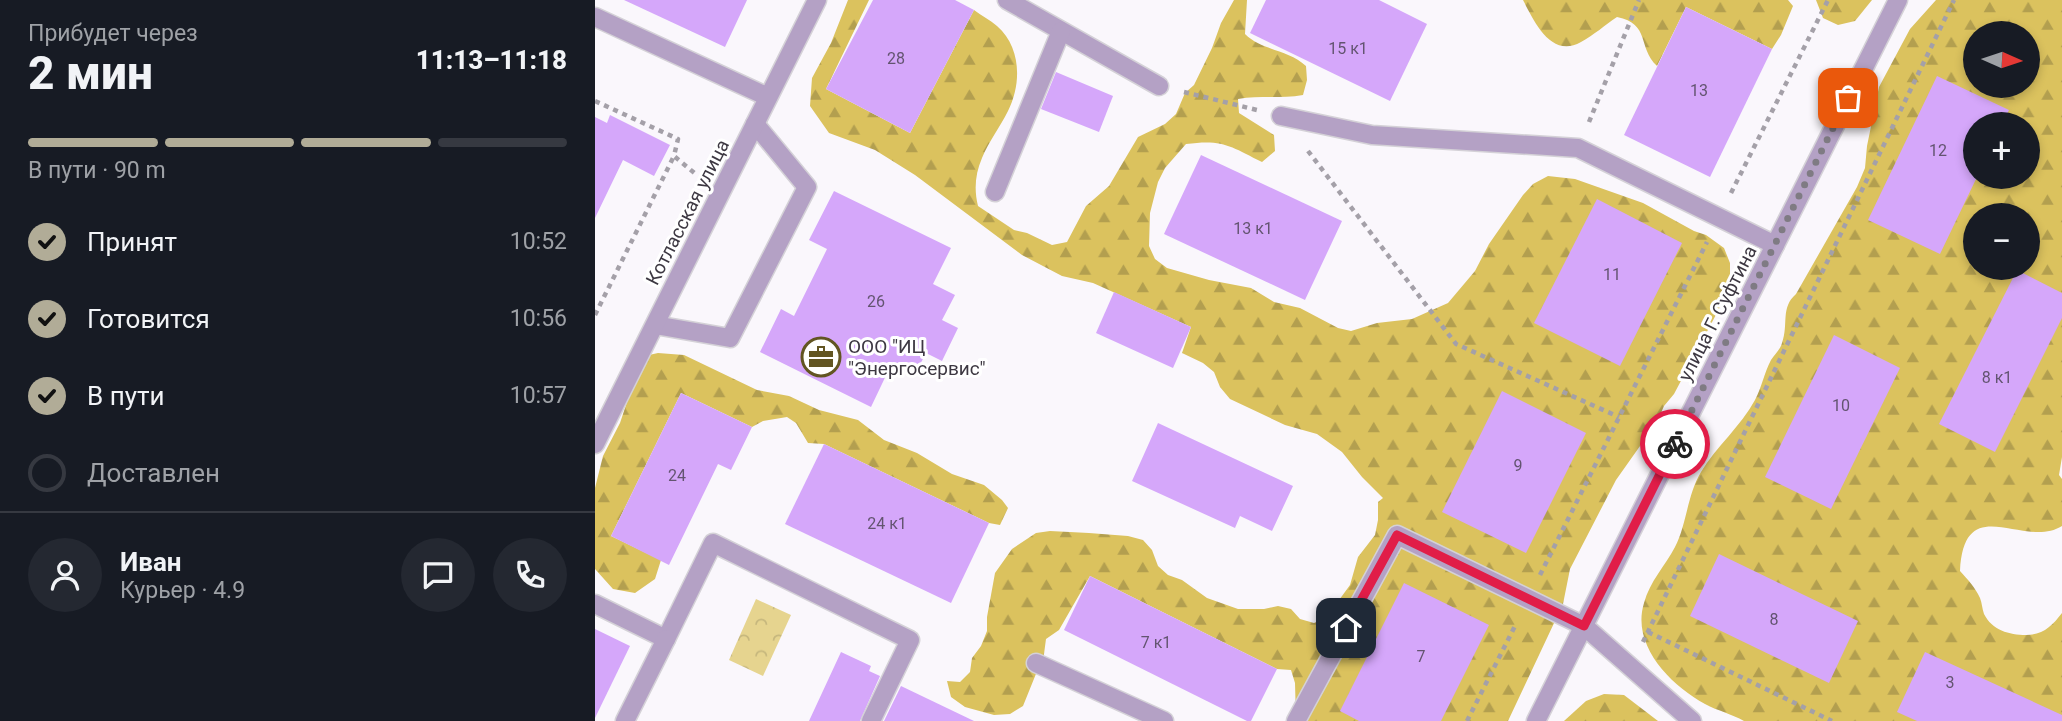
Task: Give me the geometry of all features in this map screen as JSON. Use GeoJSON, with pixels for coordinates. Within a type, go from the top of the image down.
{"type":"FeatureCollection","features":[{"type":"Feature","properties":{"kind":"street","name":"Котласская улица"},"geometry":{"type":"LineString","coordinates":[[595,444],[817,0]]}},
{"type":"Feature","properties":{"kind":"street"},"geometry":{"type":"LineString","coordinates":[[1007,0],[1159,86]]}},
{"type":"Feature","properties":{"kind":"street","name":"улица Г. Суфтина"},"geometry":{"type":"LineString","coordinates":[[1536,721],[1898,0]]}},
{"type":"Feature","properties":{"kind":"street"},"geometry":{"type":"LineString","coordinates":[[595,17],[768,97]]}},
{"type":"Feature","properties":{"kind":"street"},"geometry":{"type":"LineString","coordinates":[[995,192],[1061,31]]}},
{"type":"Feature","properties":{"kind":"street"},"geometry":{"type":"LineString","coordinates":[[1281,116],[1372,135],[1578,148],[1775,245]]}},
{"type":"Feature","properties":{"kind":"street"},"geometry":{"type":"LineString","coordinates":[[655,324],[730,338],[807,187],[755,124]]}},
{"type":"Feature","properties":{"kind":"street"},"geometry":{"type":"LineString","coordinates":[[1296,721],[1397,535],[1584,626],[1692,721]]}},
{"type":"Feature","properties":{"kind":"street"},"geometry":{"type":"LineString","coordinates":[[625,721],[713,543],[910,640],[871,721]]}},
{"type":"Feature","properties":{"kind":"street"},"geometry":{"type":"LineString","coordinates":[[595,604],[666,639]]}},
{"type":"Feature","properties":{"kind":"street"},"geometry":{"type":"LineString","coordinates":[[1036,663],[1164,721]]}},
{"type":"Feature","properties":{"kind":"path"},"geometry":{"type":"LineString","coordinates":[[1578,148],[1639,0]]}},
{"type":"Feature","properties":{"kind":"path"},"geometry":{"type":"LineString","coordinates":[[1467,721],[1828,0]]}},
{"type":"Feature","properties":{"kind":"path"},"geometry":{"type":"LineString","coordinates":[[1631,667],[1954,0]]}},
{"type":"Feature","properties":{"kind":"path"},"geometry":{"type":"LineString","coordinates":[[1159,86],[1281,116],[1456,344],[1619,417]]}},
{"type":"Feature","properties":{"kind":"path"},"geometry":{"type":"LineString","coordinates":[[595,101],[678,139],[674,156],[595,315]]}},
{"type":"Feature","properties":{"kind":"path"},"geometry":{"type":"LineString","coordinates":[[674,156],[699,177]]}},
{"type":"Feature","properties":{"kind":"path"},"geometry":{"type":"LineString","coordinates":[[1648,632],[1832,721]]}},
{"type":"Feature","properties":{"kind":"green space"},"geometry":{"type":"Polygon","coordinates":[[[848,0],[869,0],[826,89],[910,133],[974,10],[1005,35],[1015,55],[1016,89],[1008,111],[980,164],[976,182],[978,206],[1014,230],[1052,245],[1067,242],[1086,206],[1109,186],[1138,137],[1165,124],[1176,114],[1185,93],[1194,85],[1234,0],[1247,0],[1245,34],[1259,44],[1291,56],[1306,66],[1307,80],[1303,95],[1238,99],[1239,113],[1274,135],[1275,151],[1262,162],[1218,143],[1186,144],[1165,168],[1158,182],[1150,213],[1149,246],[1155,259],[1167,268],[1251,288],[1274,302],[1300,308],[1338,328],[1351,331],[1377,323],[1412,319],[1448,303],[1475,271],[1489,244],[1523,195],[1533,184],[1548,176],[1575,179],[1643,203],[1706,235],[1724,248],[1730,263],[1730,278],[1719,309],[1674,394],[1616,480],[1570,569],[1563,604],[1508,721],[1296,721],[1295,683],[1291,670],[1277,669],[1090,576],[1059,630],[1046,639],[1044,654],[1023,706],[1010,714],[994,715],[965,707],[951,697],[947,681],[960,682],[970,672],[972,658],[987,631],[995,573],[1012,549],[1036,533],[1089,533],[1143,540],[1152,550],[1158,566],[1207,598],[1238,609],[1278,606],[1291,609],[1300,619],[1314,623],[1326,618],[1350,585],[1358,557],[1375,535],[1378,502],[1383,498],[1342,452],[1317,434],[1285,425],[1230,399],[1220,387],[1214,372],[1203,363],[1182,353],[1191,327],[1093,283],[1062,276],[1022,255],[915,175],[875,150],[829,133],[810,106],[812,78],[831,43],[848,0]]]}},
{"type":"Feature","properties":{"kind":"green space"},"geometry":{"type":"Polygon","coordinates":[[[1523,0],[1788,0],[1793,6],[1772,49],[1686,7],[1657,66],[1651,59],[1639,31],[1628,20],[1617,17],[1581,42],[1561,46],[1552,42],[1538,27],[1523,0]]]}},
{"type":"Feature","properties":{"kind":"green space"},"geometry":{"type":"Polygon","coordinates":[[[1816,0],[1872,0],[1855,21],[1838,25],[1823,18],[1816,0]]]}},
{"type":"Feature","properties":{"kind":"green space"},"geometry":{"type":"Polygon","coordinates":[[[1936,0],[2062,0],[2062,457],[2059,475],[2062,479],[2062,526],[2031,532],[1984,527],[1972,533],[1964,547],[1960,571],[1978,594],[1987,619],[2007,633],[2032,635],[2051,626],[2062,613],[2062,721],[1744,721],[1705,704],[1679,686],[1657,662],[1643,634],[1641,619],[1644,603],[1679,538],[1696,481],[1755,400],[1771,360],[1782,343],[1788,305],[1857,187],[1865,168],[1879,87],[1910,29],[1936,0]]]}},
{"type":"Feature","properties":{"kind":"green space"},"geometry":{"type":"Polygon","coordinates":[[[649,355],[684,355],[757,390],[789,396],[819,410],[858,420],[884,440],[917,453],[952,474],[984,485],[1008,508],[1000,525],[989,523],[824,444],[808,443],[796,423],[787,417],[763,421],[752,427],[681,393],[611,536],[661,560],[655,579],[635,593],[613,589],[595,569],[595,488],[603,456],[620,423],[636,375],[649,355]]]}},
{"type":"Feature","properties":{"kind":"green space"},"geometry":{"type":"Polygon","coordinates":[[[756,599],[791,615],[763,676],[729,660],[756,599]]]}},
{"type":"Feature","properties":{"kind":"green space"},"geometry":{"type":"Polygon","coordinates":[[[1604,694],[1624,695],[1658,721],[1564,721],[1586,701],[1604,694]]]}},
{"type":"Feature","properties":{"kind":"building"},"geometry":{"type":"Polygon","coordinates":[[[624,0],[747,0],[725,47],[624,0]]]}},
{"type":"Feature","properties":{"kind":"building"},"geometry":{"type":"Polygon","coordinates":[[[873,0],[955,0],[974,10],[910,133],[826,89],[873,0]]]}},
{"type":"Feature","properties":{"kind":"building"},"geometry":{"type":"Polygon","coordinates":[[[1266,0],[1379,0],[1427,24],[1390,101],[1250,33],[1266,0]]]}},
{"type":"Feature","properties":{"kind":"building"},"geometry":{"type":"Polygon","coordinates":[[[1686,7],[1772,49],[1710,177],[1624,135],[1686,7]]]}},
{"type":"Feature","properties":{"kind":"building"},"geometry":{"type":"Polygon","coordinates":[[[1056,72],[1113,96],[1099,132],[1041,109],[1056,72]]]}},
{"type":"Feature","properties":{"kind":"building"},"geometry":{"type":"Polygon","coordinates":[[[1937,76],[1963,88],[1963,98],[1984,98],[2009,110],[1963,112],[1963,189],[1971,189],[1940,254],[1868,220],[1937,76]]]}},
{"type":"Feature","properties":{"kind":"building"},"geometry":{"type":"Polygon","coordinates":[[[610,115],[670,145],[654,176],[623,160],[595,218],[595,117],[607,123],[610,115]]]}},
{"type":"Feature","properties":{"kind":"building"},"geometry":{"type":"Polygon","coordinates":[[[1201,155],[1342,221],[1305,300],[1164,234],[1201,155]]]}},
{"type":"Feature","properties":{"kind":"building"},"geometry":{"type":"Polygon","coordinates":[[[834,191],[951,248],[933,284],[955,295],[942,320],[958,328],[942,361],[926,353],[914,376],[891,365],[871,407],[760,352],[781,309],[794,316],[827,249],[809,240],[834,191]]]}},
{"type":"Feature","properties":{"kind":"building"},"geometry":{"type":"Polygon","coordinates":[[[1597,199],[1682,243],[1620,366],[1534,323],[1597,199]]]}},
{"type":"Feature","properties":{"kind":"building"},"geometry":{"type":"Polygon","coordinates":[[[2012,280],[2037,280],[2062,293],[2062,318],[1995,452],[1939,424],[2012,280]]]}},
{"type":"Feature","properties":{"kind":"building"},"geometry":{"type":"Polygon","coordinates":[[[1114,292],[1191,327],[1173,368],[1096,333],[1114,292]]]}},
{"type":"Feature","properties":{"kind":"building"},"geometry":{"type":"Polygon","coordinates":[[[1834,335],[1900,368],[1831,509],[1765,477],[1834,335]]]}},
{"type":"Feature","properties":{"kind":"building"},"geometry":{"type":"Polygon","coordinates":[[[1502,391],[1586,433],[1526,553],[1442,512],[1502,391]]]}},
{"type":"Feature","properties":{"kind":"building"},"geometry":{"type":"Polygon","coordinates":[[[681,393],[752,427],[731,470],[718,464],[669,565],[611,536],[681,393]]]}},
{"type":"Feature","properties":{"kind":"building"},"geometry":{"type":"Polygon","coordinates":[[[1158,423],[1293,486],[1272,531],[1240,516],[1235,528],[1132,481],[1158,423]]]}},
{"type":"Feature","properties":{"kind":"building"},"geometry":{"type":"Polygon","coordinates":[[[824,444],[989,523],[951,603],[785,524],[824,444]]]}},
{"type":"Feature","properties":{"kind":"building"},"geometry":{"type":"Polygon","coordinates":[[[1719,554],[1858,621],[1829,683],[1690,616],[1719,554]]]}},
{"type":"Feature","properties":{"kind":"building"},"geometry":{"type":"Polygon","coordinates":[[[1090,576],[1277,669],[1251,721],[1064,630],[1090,576]]]}},
{"type":"Feature","properties":{"kind":"building"},"geometry":{"type":"Polygon","coordinates":[[[1404,583],[1489,625],[1441,721],[1359,721],[1340,711],[1404,583]]]}},
{"type":"Feature","properties":{"kind":"building"},"geometry":{"type":"Polygon","coordinates":[[[595,629],[630,646],[595,718],[595,629]]]}},
{"type":"Feature","properties":{"kind":"building"},"geometry":{"type":"Polygon","coordinates":[[[841,652],[871,666],[869,671],[880,676],[860,721],[809,721],[841,652]]]}},
{"type":"Feature","properties":{"kind":"building"},"geometry":{"type":"Polygon","coordinates":[[[1925,652],[2062,715],[2062,721],[1917,721],[1897,712],[1925,652]]]}},
{"type":"Feature","properties":{"kind":"building"},"geometry":{"type":"Polygon","coordinates":[[[901,686],[974,721],[884,721],[901,686]]]}},
{"type":"Feature","properties":{"kind":"way so far"},"geometry":{"type":"LineString","coordinates":[[1675,444],[1848,98]]}},
{"type":"Feature","properties":{"kind":"place","name":"ООО \"ИЦ \"Энергосервис\""},"geometry":{"type":"Point","coordinates":[821,357]}},
{"type":"Feature","properties":{"kind":"route"},"geometry":{"type":"LineString","coordinates":[[1346,628],[1397,535],[1584,626],[1675,444]]}}]}
